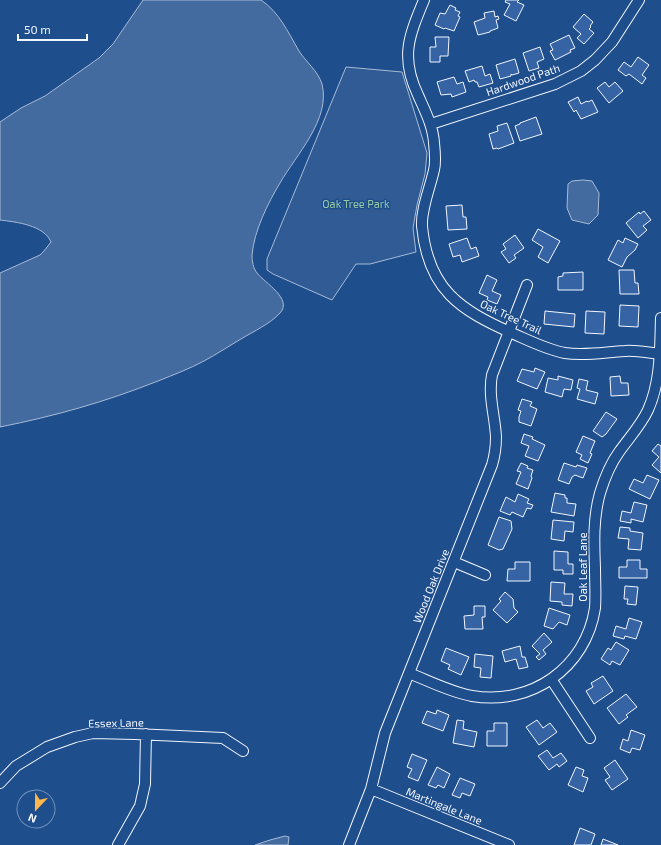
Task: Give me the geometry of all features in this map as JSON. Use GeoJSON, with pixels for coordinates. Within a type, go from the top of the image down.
{"type":"FeatureCollection","features":[{"type":"Feature","properties":{"kind":"street","name":"Oak Tree Trail"},"geometry":{"type":"LineString","coordinates":[[424,0],[408,44],[408,67],[416,91],[431,124],[434,143],[434,168],[426,200],[422,225],[426,251],[432,270],[445,291],[460,305],[480,318],[509,332],[563,353],[593,354],[627,351],[660,354]]}},
{"type":"Feature","properties":{"kind":"street","name":"Hardwood Path"},"geometry":{"type":"LineString","coordinates":[[431,124],[555,84],[581,71],[595,60],[612,42],[639,0]]}},
{"type":"Feature","properties":{"kind":"street","name":"Wood Oak Drive"},"geometry":{"type":"LineString","coordinates":[[348,845],[371,789],[385,733],[492,464],[496,450],[496,435],[490,386],[492,375],[527,285]]}},
{"type":"Feature","properties":{"kind":"street","name":"Oak Leaf Lane"},"geometry":{"type":"LineString","coordinates":[[409,673],[471,696],[506,696],[521,693],[541,686],[560,673],[577,654],[586,638],[592,620],[596,594],[594,542],[596,510],[601,491],[618,453],[636,430],[648,410],[658,382],[661,318]]}},
{"type":"Feature","properties":{"kind":"street"},"geometry":{"type":"LineString","coordinates":[[454,562],[485,575]]}},
{"type":"Feature","properties":{"kind":"street"},"geometry":{"type":"LineString","coordinates":[[551,679],[590,738]]}},
{"type":"Feature","properties":{"kind":"street","name":"Essex Lane"},"geometry":{"type":"LineString","coordinates":[[2,776],[47,746],[93,733],[223,738],[243,751]]}},
{"type":"Feature","properties":{"kind":"street"},"geometry":{"type":"LineString","coordinates":[[118,845],[140,806],[145,784],[146,734]]}},
{"type":"Feature","properties":{"kind":"street","name":"Martingale Lane"},"geometry":{"type":"LineString","coordinates":[[371,789],[509,845]]}},
{"type":"Feature","properties":{"kind":"green space","name":"Oak Tree Park"},"geometry":{"type":"Polygon","coordinates":[[[346,67],[402,72],[427,153],[425,174],[413,228],[416,252],[370,264],[356,264],[332,300],[273,274],[267,270],[267,259],[346,67]]]}},
{"type":"Feature","properties":{"kind":"shaded area"},"geometry":{"type":"Polygon","coordinates":[[[143,0],[261,0],[278,16],[299,51],[320,79],[323,97],[317,123],[303,149],[271,199],[262,218],[253,246],[252,257],[255,269],[257,273],[281,297],[283,308],[276,317],[267,324],[209,358],[181,372],[99,402],[0,427],[0,273],[40,255],[51,242],[47,236],[36,228],[21,223],[0,220],[0,122],[21,108],[45,96],[99,58],[113,44],[143,0]]]}},
{"type":"Feature","properties":{"kind":"shaded area"},"geometry":{"type":"Polygon","coordinates":[[[572,181],[592,181],[599,193],[598,215],[589,224],[572,220],[567,208],[568,184],[572,181]]]}},
{"type":"Feature","properties":{"kind":"shaded area"},"geometry":{"type":"Polygon","coordinates":[[[285,836],[289,837],[288,845],[255,845],[270,840],[285,836]]]}},
{"type":"Feature","properties":{"kind":"building"},"geometry":{"type":"Polygon","coordinates":[[[506,0],[519,0],[517,2],[524,5],[516,21],[504,15],[510,4],[505,2],[506,0]]]}},
{"type":"Feature","properties":{"kind":"building"},"geometry":{"type":"Polygon","coordinates":[[[450,5],[456,8],[455,10],[460,12],[458,16],[460,17],[454,31],[435,25],[440,13],[445,14],[450,5]]]}},
{"type":"Feature","properties":{"kind":"building"},"geometry":{"type":"Polygon","coordinates":[[[494,11],[495,17],[498,16],[499,19],[496,20],[498,28],[478,35],[474,22],[485,18],[484,13],[494,11]]]}},
{"type":"Feature","properties":{"kind":"building"},"geometry":{"type":"Polygon","coordinates":[[[584,14],[593,22],[589,29],[594,33],[584,44],[577,38],[581,34],[573,27],[584,14]]]}},
{"type":"Feature","properties":{"kind":"building"},"geometry":{"type":"Polygon","coordinates":[[[569,35],[575,48],[570,50],[571,52],[555,60],[550,51],[553,50],[550,44],[569,35]]]}},
{"type":"Feature","properties":{"kind":"building"},"geometry":{"type":"Polygon","coordinates":[[[435,37],[449,37],[448,56],[440,56],[440,62],[430,62],[430,47],[436,47],[435,37]]]}},
{"type":"Feature","properties":{"kind":"building"},"geometry":{"type":"Polygon","coordinates":[[[540,47],[544,59],[537,62],[539,68],[529,71],[523,53],[540,47]]]}},
{"type":"Feature","properties":{"kind":"building"},"geometry":{"type":"Polygon","coordinates":[[[638,57],[649,65],[642,75],[646,78],[642,84],[629,74],[626,76],[618,70],[624,62],[631,67],[638,57]]]}},
{"type":"Feature","properties":{"kind":"building"},"geometry":{"type":"Polygon","coordinates":[[[515,59],[519,73],[511,74],[511,76],[500,79],[496,65],[515,59]]]}},
{"type":"Feature","properties":{"kind":"building"},"geometry":{"type":"Polygon","coordinates":[[[482,66],[485,76],[490,74],[493,83],[479,87],[477,82],[474,80],[469,82],[465,71],[482,66]]]}},
{"type":"Feature","properties":{"kind":"building"},"geometry":{"type":"Polygon","coordinates":[[[454,77],[457,84],[463,82],[466,92],[452,97],[451,94],[441,95],[437,82],[454,77]]]}},
{"type":"Feature","properties":{"kind":"building"},"geometry":{"type":"Polygon","coordinates":[[[605,82],[609,87],[615,82],[623,91],[609,103],[597,88],[605,82]]]}},
{"type":"Feature","properties":{"kind":"building"},"geometry":{"type":"Polygon","coordinates":[[[578,97],[581,104],[592,100],[598,112],[581,119],[576,110],[574,112],[568,102],[578,97]]]}},
{"type":"Feature","properties":{"kind":"building"},"geometry":{"type":"Polygon","coordinates":[[[536,117],[542,134],[520,141],[515,126],[536,117]]]}},
{"type":"Feature","properties":{"kind":"building"},"geometry":{"type":"Polygon","coordinates":[[[507,123],[514,143],[498,149],[493,149],[489,134],[498,131],[497,126],[507,123]]]}},
{"type":"Feature","properties":{"kind":"building"},"geometry":{"type":"Polygon","coordinates":[[[462,205],[463,217],[466,217],[467,229],[448,230],[446,206],[462,205]]]}},
{"type":"Feature","properties":{"kind":"building"},"geometry":{"type":"Polygon","coordinates":[[[644,211],[651,220],[643,226],[647,230],[638,238],[626,223],[639,212],[640,214],[644,211]]]}},
{"type":"Feature","properties":{"kind":"building"},"geometry":{"type":"Polygon","coordinates":[[[538,229],[560,241],[548,263],[538,257],[543,247],[532,240],[538,229]]]}},
{"type":"Feature","properties":{"kind":"building"},"geometry":{"type":"Polygon","coordinates":[[[515,235],[524,248],[514,255],[516,258],[509,263],[501,252],[506,249],[503,244],[515,235]]]}},
{"type":"Feature","properties":{"kind":"building"},"geometry":{"type":"Polygon","coordinates":[[[467,238],[471,249],[476,247],[479,256],[462,262],[460,255],[453,257],[449,244],[467,238]]]}},
{"type":"Feature","properties":{"kind":"building"},"geometry":{"type":"Polygon","coordinates":[[[625,238],[638,244],[635,250],[627,257],[622,267],[608,260],[618,240],[623,243],[625,238]]]}},
{"type":"Feature","properties":{"kind":"building"},"geometry":{"type":"Polygon","coordinates":[[[619,270],[634,270],[635,283],[638,283],[639,294],[620,294],[619,270]]]}},
{"type":"Feature","properties":{"kind":"building"},"geometry":{"type":"Polygon","coordinates":[[[583,272],[583,290],[558,290],[558,277],[563,276],[563,273],[583,272]]]}},
{"type":"Feature","properties":{"kind":"building"},"geometry":{"type":"Polygon","coordinates":[[[487,275],[497,280],[492,291],[501,295],[497,304],[487,300],[488,297],[479,293],[487,275]]]}},
{"type":"Feature","properties":{"kind":"building"},"geometry":{"type":"Polygon","coordinates":[[[620,305],[639,306],[638,327],[619,326],[620,305]]]}},
{"type":"Feature","properties":{"kind":"building"},"geometry":{"type":"Polygon","coordinates":[[[545,311],[575,314],[574,327],[544,324],[545,311]]]}},
{"type":"Feature","properties":{"kind":"building"},"geometry":{"type":"Polygon","coordinates":[[[586,311],[605,312],[604,334],[585,333],[586,311]]]}},
{"type":"Feature","properties":{"kind":"building"},"geometry":{"type":"Polygon","coordinates":[[[535,368],[545,372],[537,389],[517,381],[522,369],[534,372],[535,368]]]}},
{"type":"Feature","properties":{"kind":"building"},"geometry":{"type":"Polygon","coordinates":[[[558,376],[573,380],[571,390],[564,389],[562,397],[545,392],[548,378],[558,380],[558,376]]]}},
{"type":"Feature","properties":{"kind":"building"},"geometry":{"type":"Polygon","coordinates":[[[620,376],[621,383],[628,383],[629,395],[611,396],[610,377],[620,376]]]}},
{"type":"Feature","properties":{"kind":"building"},"geometry":{"type":"Polygon","coordinates":[[[579,379],[588,381],[586,390],[598,393],[595,404],[577,399],[580,389],[577,388],[579,379]]]}},
{"type":"Feature","properties":{"kind":"building"},"geometry":{"type":"Polygon","coordinates":[[[522,399],[532,402],[530,406],[537,409],[531,426],[519,422],[521,411],[518,410],[522,399]]]}},
{"type":"Feature","properties":{"kind":"building"},"geometry":{"type":"Polygon","coordinates":[[[606,412],[617,419],[602,437],[593,431],[606,412]]]}},
{"type":"Feature","properties":{"kind":"building"},"geometry":{"type":"Polygon","coordinates":[[[524,434],[533,437],[532,439],[545,445],[538,461],[525,456],[529,446],[521,443],[524,434]]]}},
{"type":"Feature","properties":{"kind":"building"},"geometry":{"type":"Polygon","coordinates":[[[583,436],[595,441],[588,463],[580,459],[582,455],[576,452],[583,436]]]}},
{"type":"Feature","properties":{"kind":"building"},"geometry":{"type":"Polygon","coordinates":[[[658,444],[661,446],[661,473],[652,465],[659,457],[652,451],[658,444]]]}},
{"type":"Feature","properties":{"kind":"building"},"geometry":{"type":"Polygon","coordinates":[[[521,463],[528,466],[527,468],[533,470],[528,489],[516,484],[521,472],[517,471],[521,463]]]}},
{"type":"Feature","properties":{"kind":"building"},"geometry":{"type":"Polygon","coordinates":[[[564,463],[576,467],[577,465],[587,468],[583,478],[575,475],[572,477],[569,484],[558,480],[564,463]]]}},
{"type":"Feature","properties":{"kind":"building"},"geometry":{"type":"Polygon","coordinates":[[[647,475],[659,480],[650,499],[629,489],[634,479],[643,483],[647,475]]]}},
{"type":"Feature","properties":{"kind":"building"},"geometry":{"type":"Polygon","coordinates":[[[555,493],[565,495],[565,498],[567,498],[567,503],[576,504],[574,516],[551,512],[555,493]]]}},
{"type":"Feature","properties":{"kind":"building"},"geometry":{"type":"Polygon","coordinates":[[[518,494],[529,499],[527,503],[533,505],[531,509],[527,508],[523,517],[512,512],[510,515],[500,511],[506,497],[515,502],[518,494]]]}},
{"type":"Feature","properties":{"kind":"building"},"geometry":{"type":"Polygon","coordinates":[[[634,502],[647,505],[643,522],[631,519],[631,523],[620,521],[622,511],[631,513],[634,502]]]}},
{"type":"Feature","properties":{"kind":"building"},"geometry":{"type":"Polygon","coordinates":[[[499,517],[511,521],[512,529],[503,549],[499,550],[488,545],[499,517]]]}},
{"type":"Feature","properties":{"kind":"building"},"geometry":{"type":"Polygon","coordinates":[[[553,520],[574,522],[573,532],[565,531],[564,541],[551,539],[553,520]]]}},
{"type":"Feature","properties":{"kind":"building"},"geometry":{"type":"Polygon","coordinates":[[[620,527],[630,528],[630,531],[643,533],[641,550],[628,549],[629,539],[618,538],[620,527]]]}},
{"type":"Feature","properties":{"kind":"building"},"geometry":{"type":"Polygon","coordinates":[[[554,551],[568,552],[568,564],[573,564],[573,574],[563,574],[563,570],[554,570],[554,551]]]}},
{"type":"Feature","properties":{"kind":"building"},"geometry":{"type":"Polygon","coordinates":[[[627,560],[640,560],[640,569],[647,569],[647,578],[619,578],[619,567],[627,567],[627,560]]]}},
{"type":"Feature","properties":{"kind":"building"},"geometry":{"type":"Polygon","coordinates":[[[515,562],[530,562],[530,581],[507,581],[508,569],[515,569],[515,562]]]}},
{"type":"Feature","properties":{"kind":"building"},"geometry":{"type":"Polygon","coordinates":[[[551,582],[565,583],[564,594],[573,594],[572,606],[562,605],[562,602],[550,601],[551,582]]]}},
{"type":"Feature","properties":{"kind":"building"},"geometry":{"type":"Polygon","coordinates":[[[625,586],[638,587],[636,605],[627,604],[628,599],[624,599],[625,586]]]}},
{"type":"Feature","properties":{"kind":"building"},"geometry":{"type":"Polygon","coordinates":[[[505,592],[513,599],[514,608],[518,612],[507,623],[493,610],[501,601],[499,599],[505,592]]]}},
{"type":"Feature","properties":{"kind":"building"},"geometry":{"type":"Polygon","coordinates":[[[474,606],[485,606],[485,617],[482,617],[483,629],[465,629],[464,616],[474,615],[474,606]]]}},
{"type":"Feature","properties":{"kind":"building"},"geometry":{"type":"Polygon","coordinates":[[[549,608],[570,615],[567,625],[559,622],[553,629],[544,626],[549,608]]]}},
{"type":"Feature","properties":{"kind":"building"},"geometry":{"type":"Polygon","coordinates":[[[629,618],[642,622],[636,639],[625,636],[624,639],[613,636],[616,626],[626,629],[629,618]]]}},
{"type":"Feature","properties":{"kind":"building"},"geometry":{"type":"Polygon","coordinates":[[[544,633],[552,642],[543,650],[546,654],[539,660],[536,657],[540,654],[532,646],[544,633]]]}},
{"type":"Feature","properties":{"kind":"building"},"geometry":{"type":"Polygon","coordinates":[[[616,642],[629,650],[620,665],[612,661],[610,665],[601,659],[608,648],[611,650],[616,642]]]}},
{"type":"Feature","properties":{"kind":"building"},"geometry":{"type":"Polygon","coordinates":[[[520,646],[522,657],[525,657],[528,667],[519,669],[516,659],[505,662],[502,651],[520,646]]]}},
{"type":"Feature","properties":{"kind":"building"},"geometry":{"type":"Polygon","coordinates":[[[446,648],[469,657],[461,675],[448,669],[450,665],[441,661],[446,648]]]}},
{"type":"Feature","properties":{"kind":"building"},"geometry":{"type":"Polygon","coordinates":[[[475,654],[493,656],[491,678],[480,677],[481,668],[474,667],[475,654]]]}},
{"type":"Feature","properties":{"kind":"building"},"geometry":{"type":"Polygon","coordinates":[[[603,676],[613,691],[594,704],[586,691],[593,687],[591,683],[603,676]]]}},
{"type":"Feature","properties":{"kind":"building"},"geometry":{"type":"Polygon","coordinates":[[[626,694],[637,707],[626,715],[628,717],[619,724],[607,708],[626,694]]]}},
{"type":"Feature","properties":{"kind":"building"},"geometry":{"type":"Polygon","coordinates":[[[437,710],[449,715],[443,731],[422,723],[427,711],[436,714],[437,710]]]}},
{"type":"Feature","properties":{"kind":"building"},"geometry":{"type":"Polygon","coordinates":[[[457,720],[464,721],[463,729],[477,732],[474,747],[453,743],[457,720]]]}},
{"type":"Feature","properties":{"kind":"building"},"geometry":{"type":"Polygon","coordinates":[[[537,720],[543,728],[550,723],[557,732],[539,745],[526,727],[537,720]]]}},
{"type":"Feature","properties":{"kind":"building"},"geometry":{"type":"Polygon","coordinates":[[[494,723],[507,723],[507,746],[487,746],[487,731],[494,731],[494,723]]]}},
{"type":"Feature","properties":{"kind":"building"},"geometry":{"type":"Polygon","coordinates":[[[631,730],[645,735],[640,750],[632,748],[630,753],[620,749],[623,739],[628,741],[631,730]]]}},
{"type":"Feature","properties":{"kind":"building"},"geometry":{"type":"Polygon","coordinates":[[[547,750],[553,758],[561,753],[567,761],[559,767],[557,764],[549,770],[538,756],[547,750]]]}},
{"type":"Feature","properties":{"kind":"building"},"geometry":{"type":"Polygon","coordinates":[[[412,754],[427,760],[418,781],[408,777],[412,769],[407,767],[412,754]]]}},
{"type":"Feature","properties":{"kind":"building"},"geometry":{"type":"Polygon","coordinates":[[[615,760],[628,779],[612,790],[605,780],[610,777],[604,768],[615,760]]]}},
{"type":"Feature","properties":{"kind":"building"},"geometry":{"type":"Polygon","coordinates":[[[437,767],[450,774],[444,788],[438,785],[436,788],[428,785],[437,767]]]}},
{"type":"Feature","properties":{"kind":"building"},"geometry":{"type":"Polygon","coordinates":[[[576,767],[584,770],[582,776],[588,778],[583,792],[568,785],[576,767]]]}},
{"type":"Feature","properties":{"kind":"building"},"geometry":{"type":"Polygon","coordinates":[[[460,778],[475,784],[470,796],[462,793],[460,798],[452,795],[460,778]]]}},
{"type":"Feature","properties":{"kind":"building"},"geometry":{"type":"Polygon","coordinates":[[[580,828],[595,834],[591,845],[574,845],[580,828]]]}},
{"type":"Feature","properties":{"kind":"building"},"geometry":{"type":"Polygon","coordinates":[[[603,839],[618,845],[601,845],[603,839]]]}}]}
